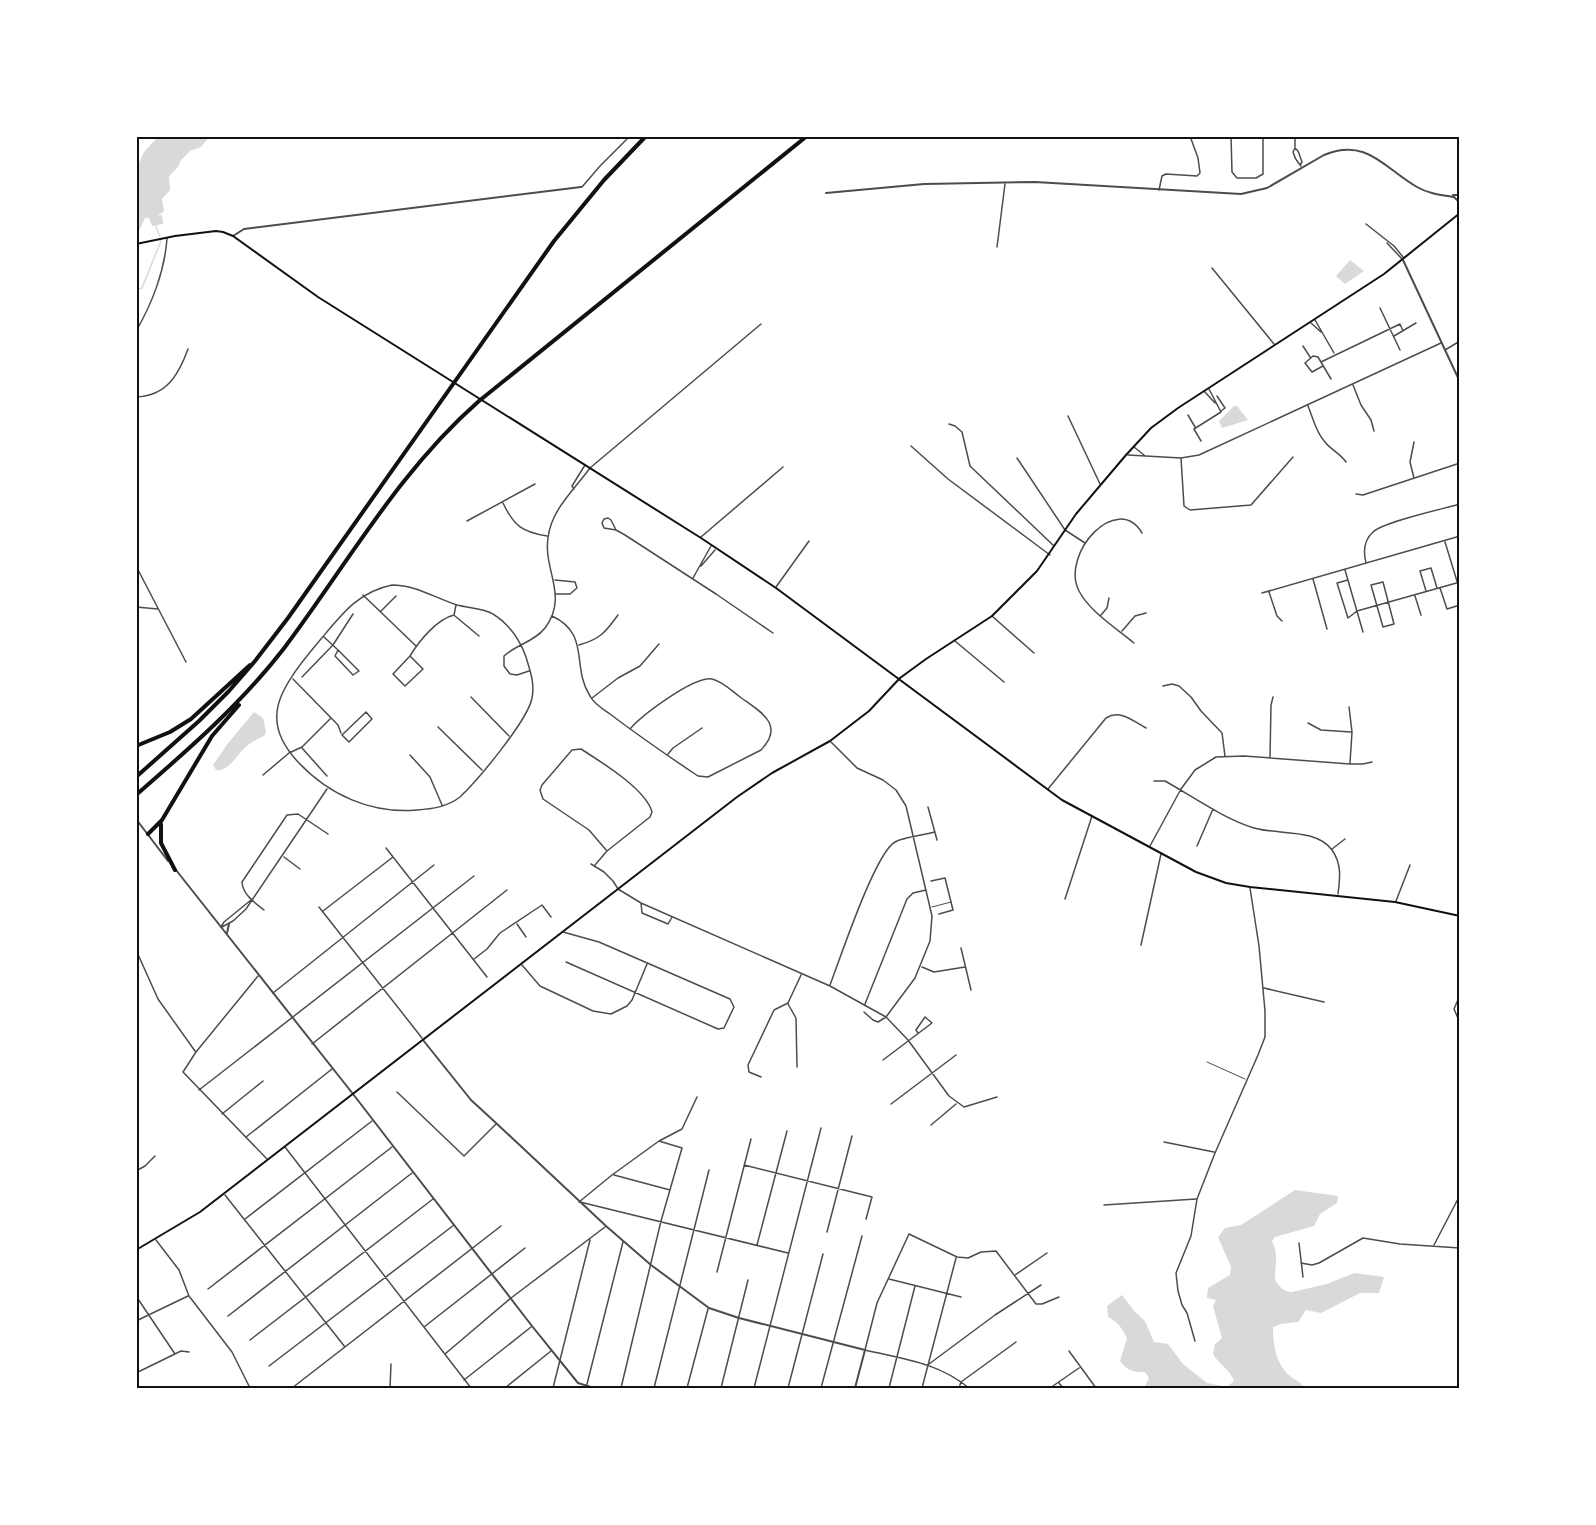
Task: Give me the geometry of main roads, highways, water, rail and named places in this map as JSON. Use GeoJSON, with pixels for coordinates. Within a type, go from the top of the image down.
{"type":"FeatureCollection","features":[{"type":"Feature","properties":{"kind":"highway"},"geometry":{"type":"LineString","coordinates":[[136,777],[214,707],[255,661],[288,618],[554,241],[604,180],[646,136]]}},
{"type":"Feature","properties":{"kind":"highway"},"geometry":{"type":"LineString","coordinates":[[148,834],[162,820],[212,736],[286,646],[394,493],[453,425],[496,387],[807,136]]}},
{"type":"Feature","properties":{"kind":"highway"},"geometry":{"type":"LineString","coordinates":[[136,747],[170,732],[191,719],[255,661]]}},
{"type":"Feature","properties":{"kind":"highway"},"geometry":{"type":"LineString","coordinates":[[136,795],[224,717],[257,681]]}},
{"type":"Feature","properties":{"kind":"highway"},"geometry":{"type":"LineString","coordinates":[[162,820],[161,843],[175,870]]}},
{"type":"Feature","properties":{"kind":"main road"},"geometry":{"type":"LineString","coordinates":[[136,1251],[200,1212],[737,797],[772,773],[830,741],[869,711],[900,678],[992,616],[1038,571],[1065,530],[1100,485],[1126,455],[1167,415],[1274,344],[1315,320],[1403,260],[1460,213]]}},
{"type":"Feature","properties":{"kind":"main road"},"geometry":{"type":"LineString","coordinates":[[136,244],[216,231],[233,236],[318,297],[701,538],[776,588],[900,678],[1047,790],[1149,847],[1215,880],[1250,887],[1395,902],[1460,916]]}},
{"type":"Feature","properties":{"kind":"waterway"},"geometry":{"type":"LineString","coordinates":[[155,224],[160,237]]}},
{"type":"Feature","properties":{"kind":"waterway"},"geometry":{"type":"LineString","coordinates":[[136,290],[142,288],[161,241]]}}]}
